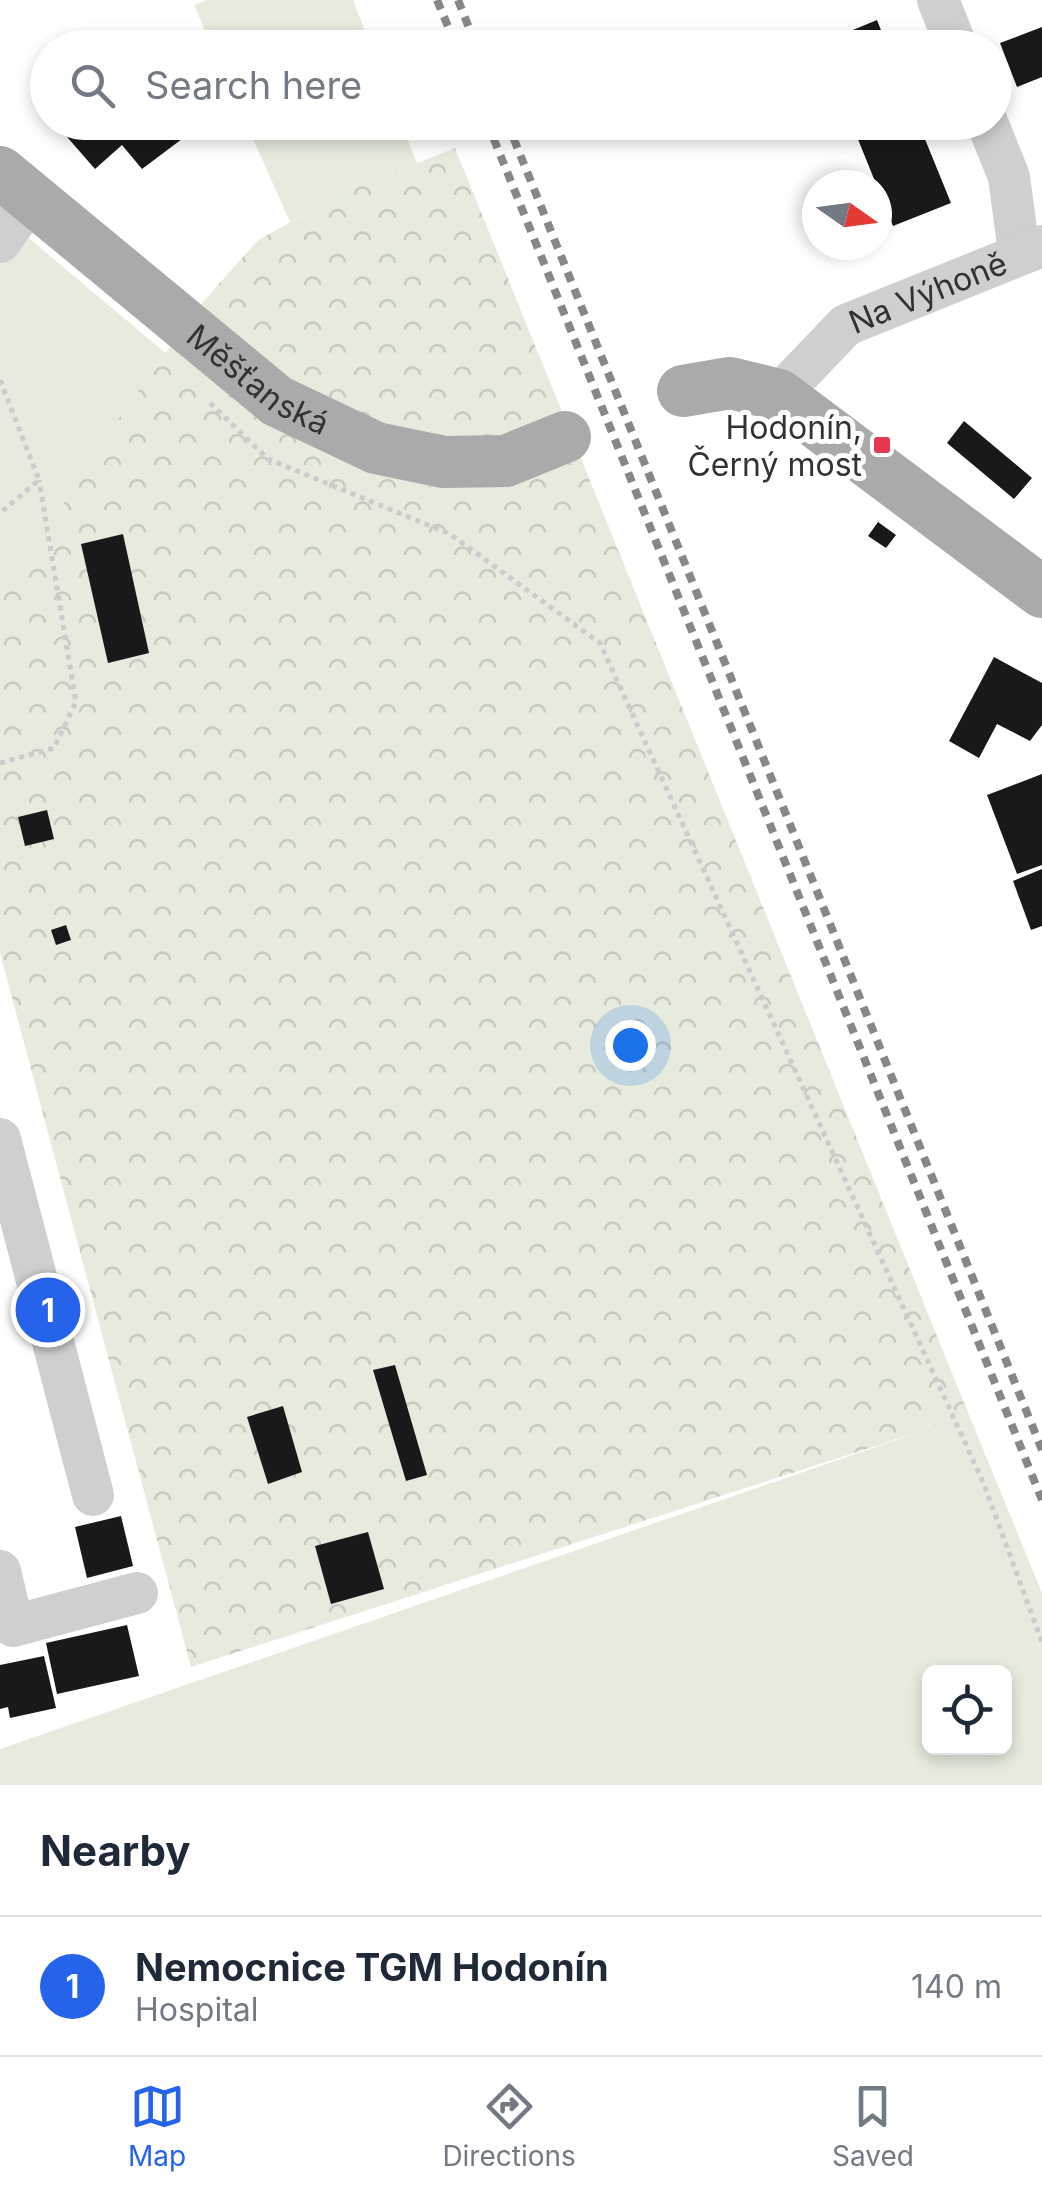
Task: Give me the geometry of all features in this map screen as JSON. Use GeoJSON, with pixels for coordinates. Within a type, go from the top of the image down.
{"type":"FeatureCollection","features":[{"type":"Feature","properties":{"kind":"main road","name":"Měšťanská"},"geometry":{"type":"LineString","coordinates":[[16,185],[277,401],[376,448],[444,462],[506,460],[564,436]]}},
{"type":"Feature","properties":{"kind":"main road"},"geometry":{"type":"LineString","coordinates":[[684,391],[730,383],[779,395],[1042,592]]}},
{"type":"Feature","properties":{"kind":"lane"},"geometry":{"type":"LineString","coordinates":[[938,0],[950,30]]}},
{"type":"Feature","properties":{"kind":"lane"},"geometry":{"type":"LineString","coordinates":[[994,140],[1031,249]]}},
{"type":"Feature","properties":{"kind":"lane"},"geometry":{"type":"LineString","coordinates":[[0,242],[16,185]]}},
{"type":"Feature","properties":{"kind":"lane","name":"Na Výhoně"},"geometry":{"type":"LineString","coordinates":[[779,395],[846,325],[1031,249]]}},
{"type":"Feature","properties":{"kind":"lane"},"geometry":{"type":"LineString","coordinates":[[0,1139],[93,1495]]}},
{"type":"Feature","properties":{"kind":"lane"},"geometry":{"type":"LineString","coordinates":[[0,1571],[7,1631],[136,1593]]}},
{"type":"Feature","properties":{"kind":"path"},"geometry":{"type":"LineString","coordinates":[[0,380],[39,480],[76,702],[54,748],[0,763]]}},
{"type":"Feature","properties":{"kind":"path"},"geometry":{"type":"LineString","coordinates":[[199,393],[268,460],[450,534],[600,643],[983,1482],[1042,1642]]}},
{"type":"Feature","properties":{"kind":"path"},"geometry":{"type":"LineString","coordinates":[[0,512],[39,480]]}},
{"type":"Feature","properties":{"kind":"green space"},"geometry":{"type":"Polygon","coordinates":[[[208,0],[353,0],[364,30],[205,30],[194,5],[208,0]]]}},
{"type":"Feature","properties":{"kind":"green space"},"geometry":{"type":"Polygon","coordinates":[[[254,140],[408,140],[417,163],[342,193],[290,222],[254,140]]]}},
{"type":"Feature","properties":{"kind":"green space"},"geometry":{"type":"Polygon","coordinates":[[[455,148],[967,1410],[919,1432],[191,1667],[0,953],[0,601],[125,409],[203,302],[257,241],[342,193],[455,148]]]}},
{"type":"Feature","properties":{"kind":"green space"},"geometry":{"type":"Polygon","coordinates":[[[0,214],[263,435],[0,826],[0,214]]]}},
{"type":"Feature","properties":{"kind":"green space"},"geometry":{"type":"Polygon","coordinates":[[[967,1410],[1042,1593],[1042,1785],[0,1785],[0,1749],[919,1432],[967,1410]]]}},
{"type":"Feature","properties":{"kind":"building"},"geometry":{"type":"Polygon","coordinates":[[[877,20],[881,30],[853,30],[877,20]]]}},
{"type":"Feature","properties":{"kind":"building"},"geometry":{"type":"Polygon","coordinates":[[[1042,27],[1042,77],[1017,87],[1012,74],[1012,38],[1042,27]]]}},
{"type":"Feature","properties":{"kind":"building"},"geometry":{"type":"Polygon","coordinates":[[[70,140],[181,140],[142,169],[122,145],[95,169],[70,140]]]}},
{"type":"Feature","properties":{"kind":"building"},"geometry":{"type":"Polygon","coordinates":[[[858,140],[925,140],[951,203],[893,226],[892,170],[870,170],[858,140]]]}},
{"type":"Feature","properties":{"kind":"building"},"geometry":{"type":"Polygon","coordinates":[[[964,421],[1032,478],[1014,499],[947,443],[964,421]]]}},
{"type":"Feature","properties":{"kind":"building"},"geometry":{"type":"Polygon","coordinates":[[[878,522],[896,535],[886,548],[868,536],[878,522]]]}},
{"type":"Feature","properties":{"kind":"building"},"geometry":{"type":"Polygon","coordinates":[[[123,534],[149,653],[108,663],[81,544],[123,534]]]}},
{"type":"Feature","properties":{"kind":"building"},"geometry":{"type":"Polygon","coordinates":[[[994,657],[1042,683],[1042,725],[1030,741],[997,724],[979,758],[949,741],[994,657]]]}},
{"type":"Feature","properties":{"kind":"building"},"geometry":{"type":"Polygon","coordinates":[[[1042,774],[1042,865],[1017,874],[987,795],[1042,774]]]}},
{"type":"Feature","properties":{"kind":"building"},"geometry":{"type":"Polygon","coordinates":[[[47,810],[54,839],[25,846],[18,817],[47,810]]]}},
{"type":"Feature","properties":{"kind":"building"},"geometry":{"type":"Polygon","coordinates":[[[1042,869],[1042,926],[1031,930],[1013,881],[1042,869]]]}},
{"type":"Feature","properties":{"kind":"building"},"geometry":{"type":"Polygon","coordinates":[[[66,925],[71,940],[56,945],[51,930],[66,925]]]}},
{"type":"Feature","properties":{"kind":"building"},"geometry":{"type":"Polygon","coordinates":[[[395,1365],[427,1475],[406,1481],[373,1370],[395,1365]]]}},
{"type":"Feature","properties":{"kind":"building"},"geometry":{"type":"Polygon","coordinates":[[[283,1406],[302,1472],[268,1484],[247,1417],[283,1406]]]}},
{"type":"Feature","properties":{"kind":"building"},"geometry":{"type":"Polygon","coordinates":[[[121,1516],[133,1566],[87,1578],[75,1527],[121,1516]]]}},
{"type":"Feature","properties":{"kind":"building"},"geometry":{"type":"Polygon","coordinates":[[[368,1532],[384,1589],[331,1604],[315,1546],[368,1532]]]}},
{"type":"Feature","properties":{"kind":"building"},"geometry":{"type":"Polygon","coordinates":[[[127,1625],[139,1676],[57,1694],[46,1643],[127,1625]]]}},
{"type":"Feature","properties":{"kind":"building"},"geometry":{"type":"Polygon","coordinates":[[[44,1656],[56,1708],[10,1718],[8,1707],[0,1709],[0,1665],[44,1656]]]}},
{"type":"Feature","properties":{"kind":"railway"},"geometry":{"type":"LineString","coordinates":[[437,0],[450,30]]}},
{"type":"Feature","properties":{"kind":"railway"},"geometry":{"type":"LineString","coordinates":[[458,0],[470,30]]}},
{"type":"Feature","properties":{"kind":"railway"},"geometry":{"type":"LineString","coordinates":[[494,140],[1042,1500]]}},
{"type":"Feature","properties":{"kind":"railway"},"geometry":{"type":"LineString","coordinates":[[514,140],[1042,1450]]}},
{"type":"Feature","properties":{"kind":"place","name":"Hodonín, Černý most"},"geometry":{"type":"Point","coordinates":[882,445]}},
{"type":"Feature","properties":{"kind":"place","name":"Nemocnice TGM Hodonín"},"geometry":{"type":"Point","coordinates":[48,1310]}}]}
